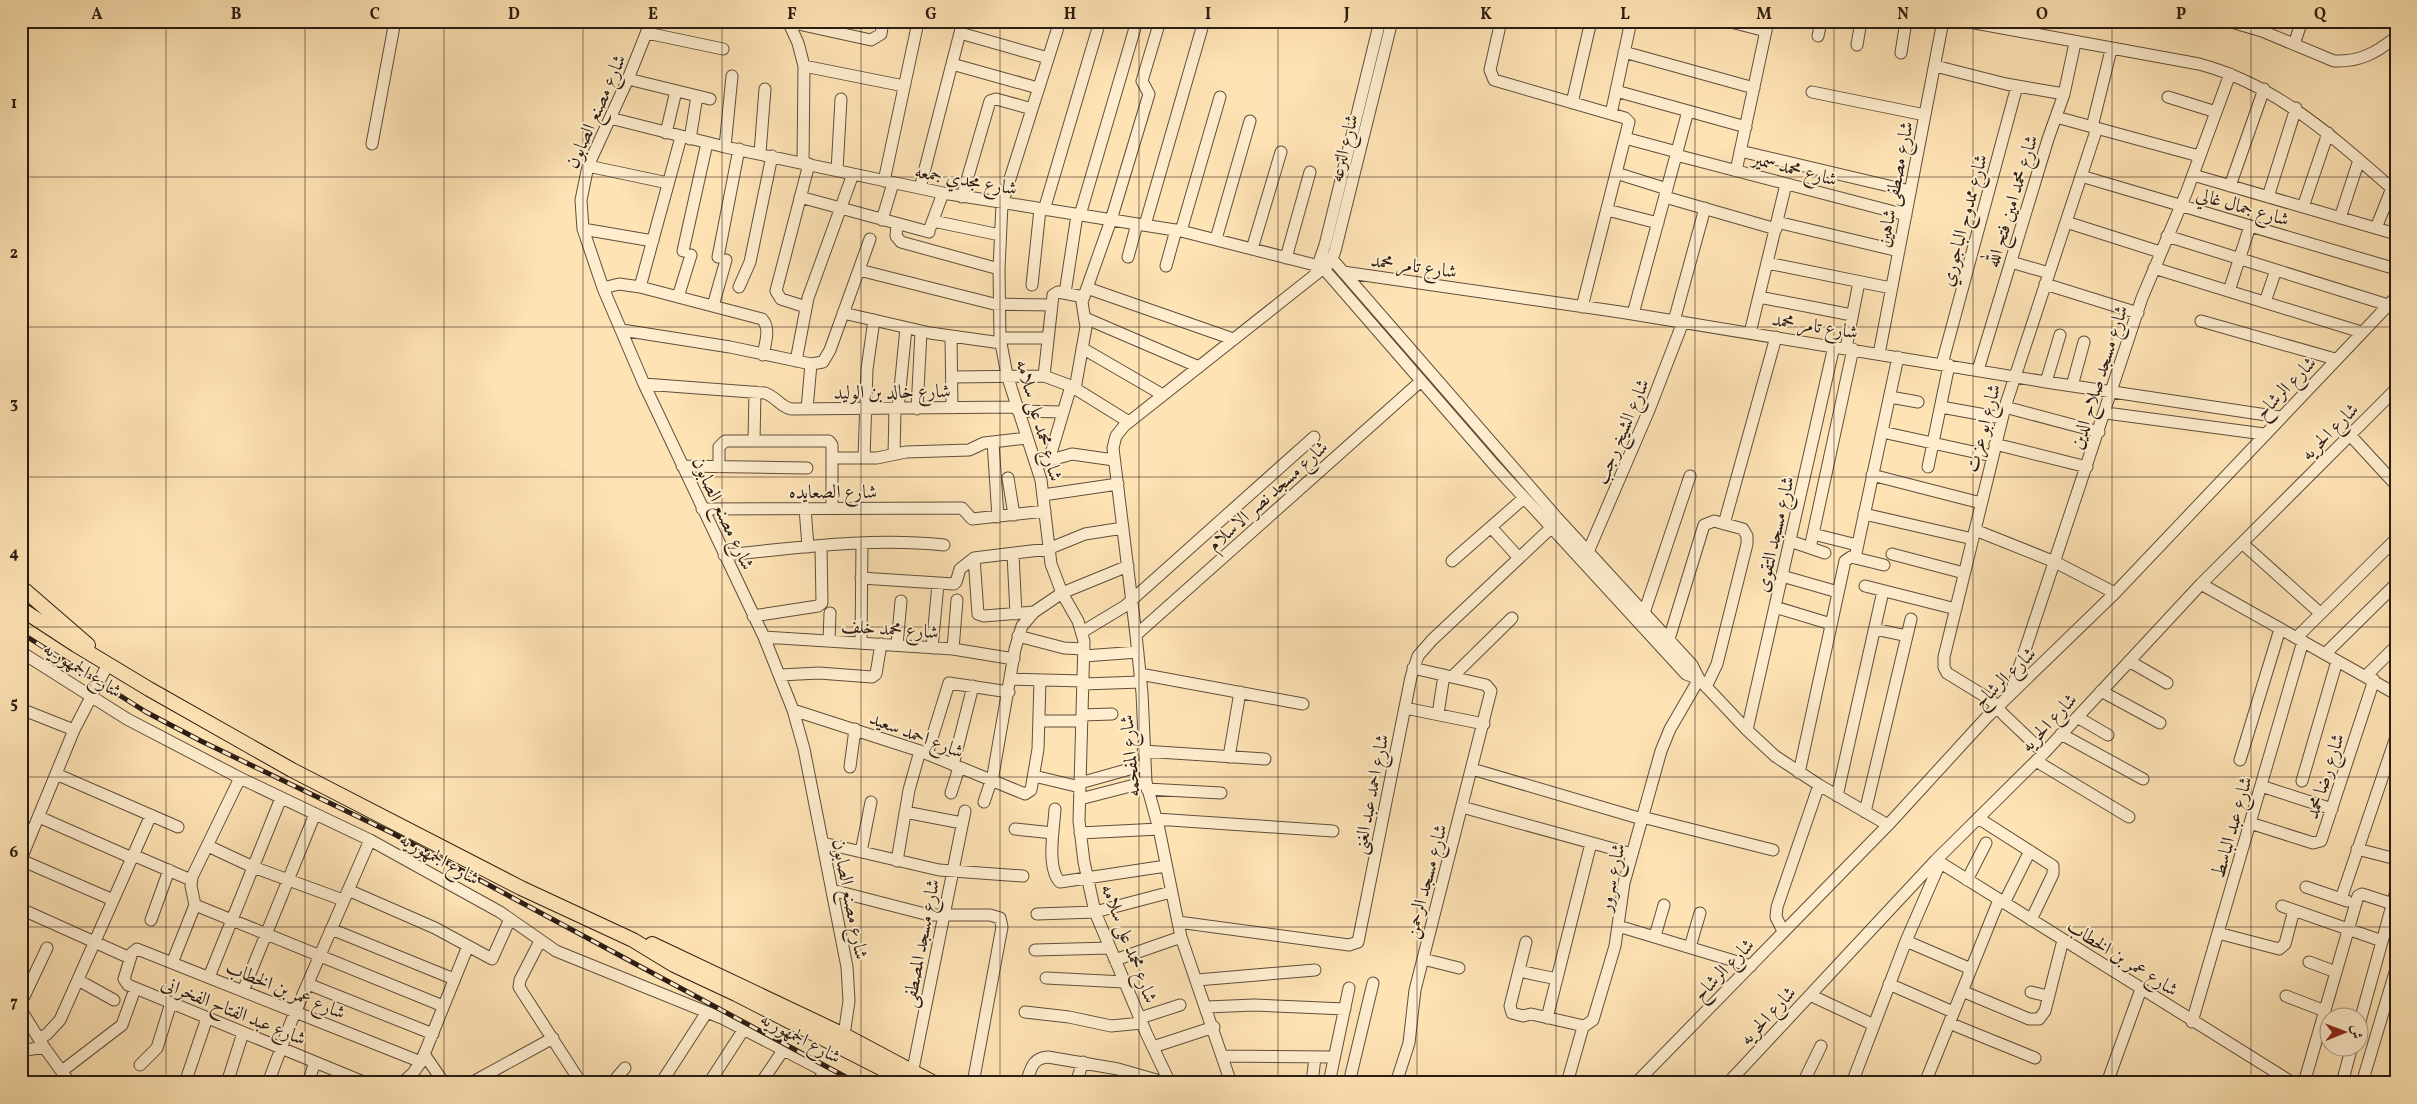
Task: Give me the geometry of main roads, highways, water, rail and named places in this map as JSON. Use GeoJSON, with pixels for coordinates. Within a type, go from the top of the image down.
{"type":"FeatureCollection","features":[{"type":"Feature","properties":{"kind":"main road","name":"شارع الجمهوريه"},"geometry":{"type":"LineString","coordinates":[[21,587],[108,664]]}},
{"type":"Feature","properties":{"kind":"main road","name":"شارع الجمهوريه"},"geometry":{"type":"LineString","coordinates":[[21,609],[108,664],[292,770],[520,888],[633,940],[668,950],[911,1079],[934,1083]]}},
{"type":"Feature","properties":{"kind":"main road","name":"شارع الجمهوريه"},"geometry":{"type":"LineString","coordinates":[[778,1009],[844,1035],[911,1079]]}},
{"type":"Feature","properties":{"kind":"railway"},"geometry":{"type":"LineString","coordinates":[[21,633],[146,712],[201,741],[394,834],[857,1083]]}}]}
